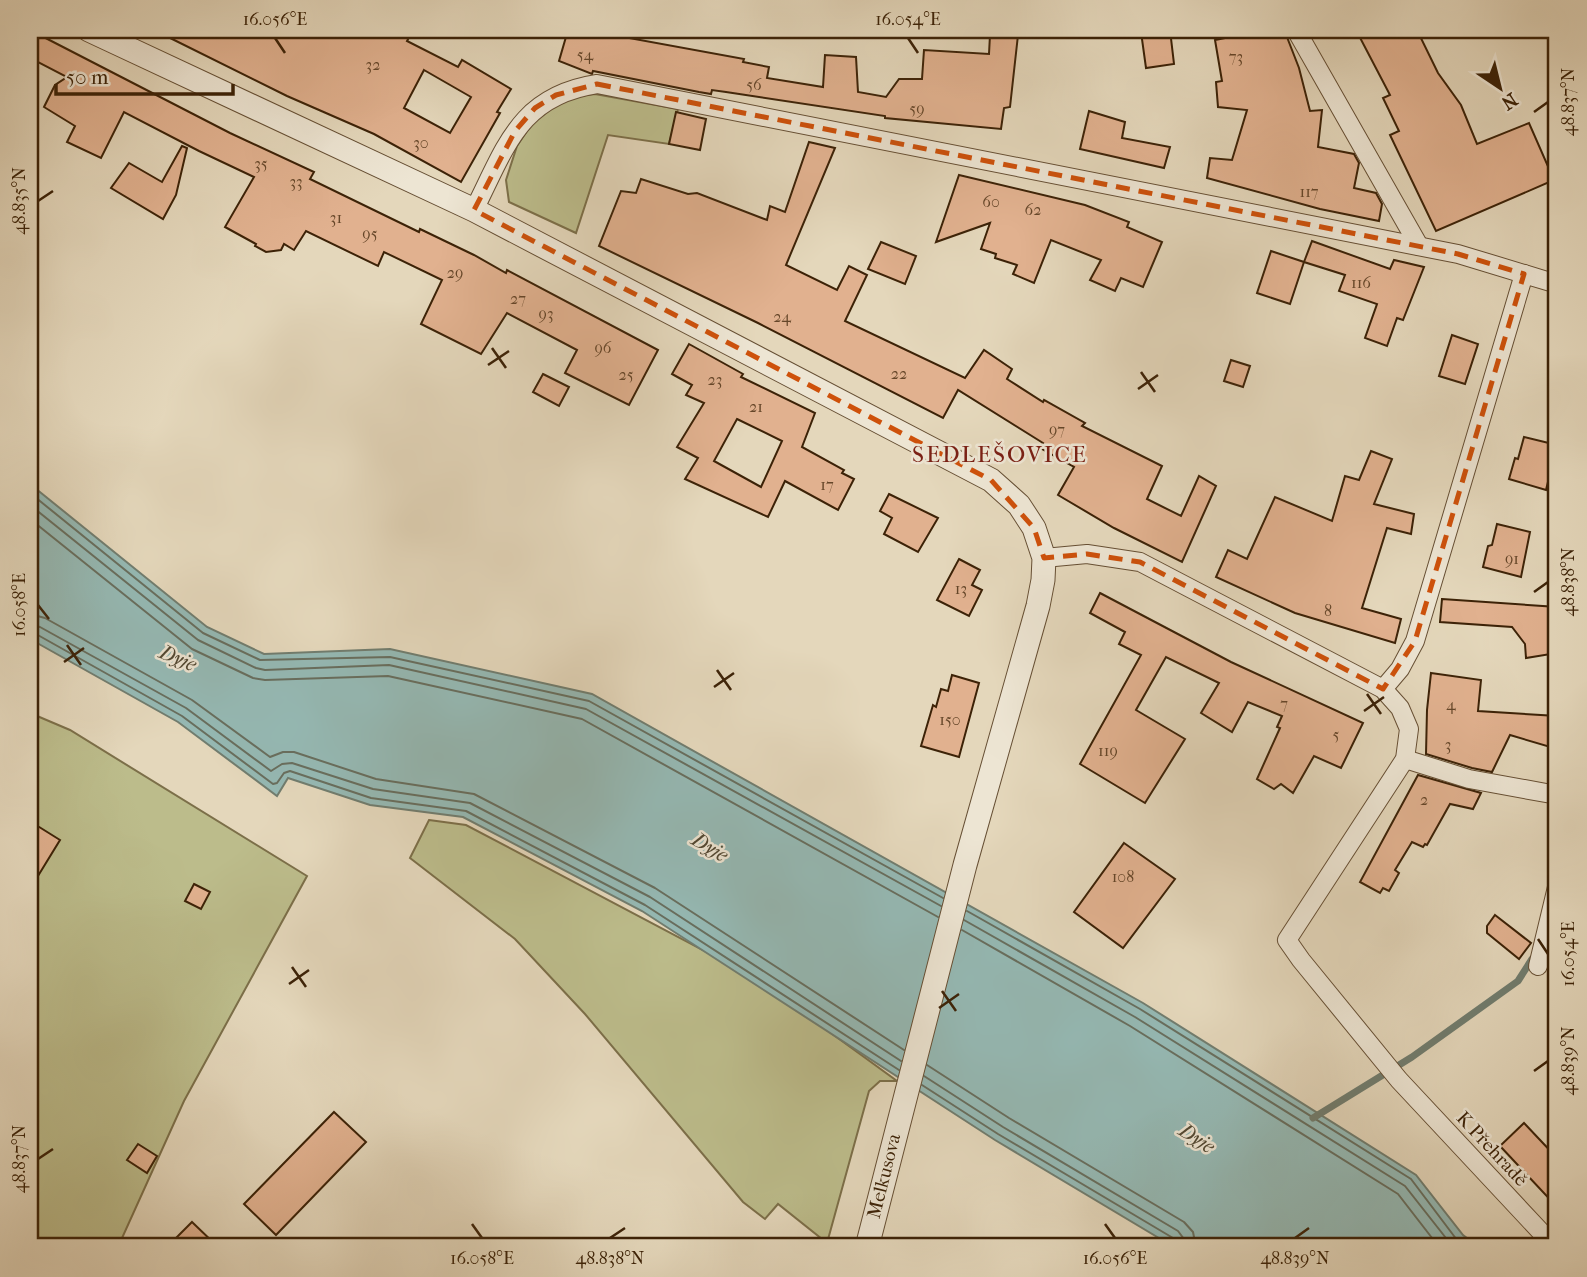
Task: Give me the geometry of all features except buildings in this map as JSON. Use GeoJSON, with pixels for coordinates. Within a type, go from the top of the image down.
{"type":"FeatureCollection","features":[{"type":"Feature","properties":{"kind":"street"},"geometry":{"type":"LineString","coordinates":[[89,30],[474,210],[991,480],[1018,505],[1034,528],[1044,558],[1087,554],[1140,562],[1383,689],[1400,708],[1409,729],[1405,758],[1469,779],[1557,794]]}},
{"type":"Feature","properties":{"kind":"street"},"geometry":{"type":"LineString","coordinates":[[1296,30],[1419,246]]}},
{"type":"Feature","properties":{"kind":"street"},"geometry":{"type":"LineString","coordinates":[[474,210],[515,131],[535,108],[575,87],[597,84],[1458,254],[1557,284]]}},
{"type":"Feature","properties":{"kind":"street"},"geometry":{"type":"LineString","coordinates":[[1383,689],[1401,669],[1415,641],[1524,274]]}},
{"type":"Feature","properties":{"kind":"street","name":"Melkusova"},"geometry":{"type":"LineString","coordinates":[[867,1247],[965,865],[1038,606],[1044,558]]}},
{"type":"Feature","properties":{"kind":"street","name":"K Přehradě"},"geometry":{"type":"LineString","coordinates":[[1405,758],[1287,940],[1393,1073],[1555,1247]]}},
{"type":"Feature","properties":{"kind":"street"},"geometry":{"type":"LineString","coordinates":[[1538,967],[1557,887]]}},
{"type":"Feature","properties":{"kind":"highlighted area"},"geometry":{"type":"Polygon","coordinates":[[[597,84],[1458,254],[1524,274],[1415,641],[1383,689],[1140,562],[1087,554],[1044,558],[1034,528],[991,480],[474,210],[515,131],[535,108],[556,95],[597,84]]]}},
{"type":"Feature","properties":{"kind":"green space"},"geometry":{"type":"Polygon","coordinates":[[[595,94],[678,109],[669,144],[608,135],[576,233],[509,202],[506,180],[517,146],[535,119],[568,97],[595,94]]]}},
{"type":"Feature","properties":{"kind":"green space"},"geometry":{"type":"Polygon","coordinates":[[[30,713],[70,730],[307,876],[184,1101],[118,1247],[30,1247],[30,713]]]}},
{"type":"Feature","properties":{"kind":"green space"},"geometry":{"type":"Polygon","coordinates":[[[429,820],[466,825],[754,977],[897,1081],[880,1081],[869,1091],[827,1243],[778,1204],[765,1219],[743,1202],[585,1014],[515,939],[410,858],[429,820]]]}},
{"type":"Feature","properties":{"kind":"water","name":"Dyje"},"geometry":{"type":"Polygon","coordinates":[[[30,484],[207,627],[264,654],[390,649],[592,694],[1143,1003],[1416,1175],[1463,1235],[1479,1247],[1174,1247],[995,1140],[642,911],[463,817],[370,805],[288,778],[277,796],[178,722],[30,639],[30,484]]]}},
{"type":"Feature","properties":{"kind":"waterway"},"geometry":{"type":"LineString","coordinates":[[1313,1118],[1412,1057],[1518,981],[1532,959]]}},
{"type":"Feature","properties":{"kind":"district","name":"SEDLEŠOVICE"},"geometry":{"type":"Point","coordinates":[1000,454]}}]}
